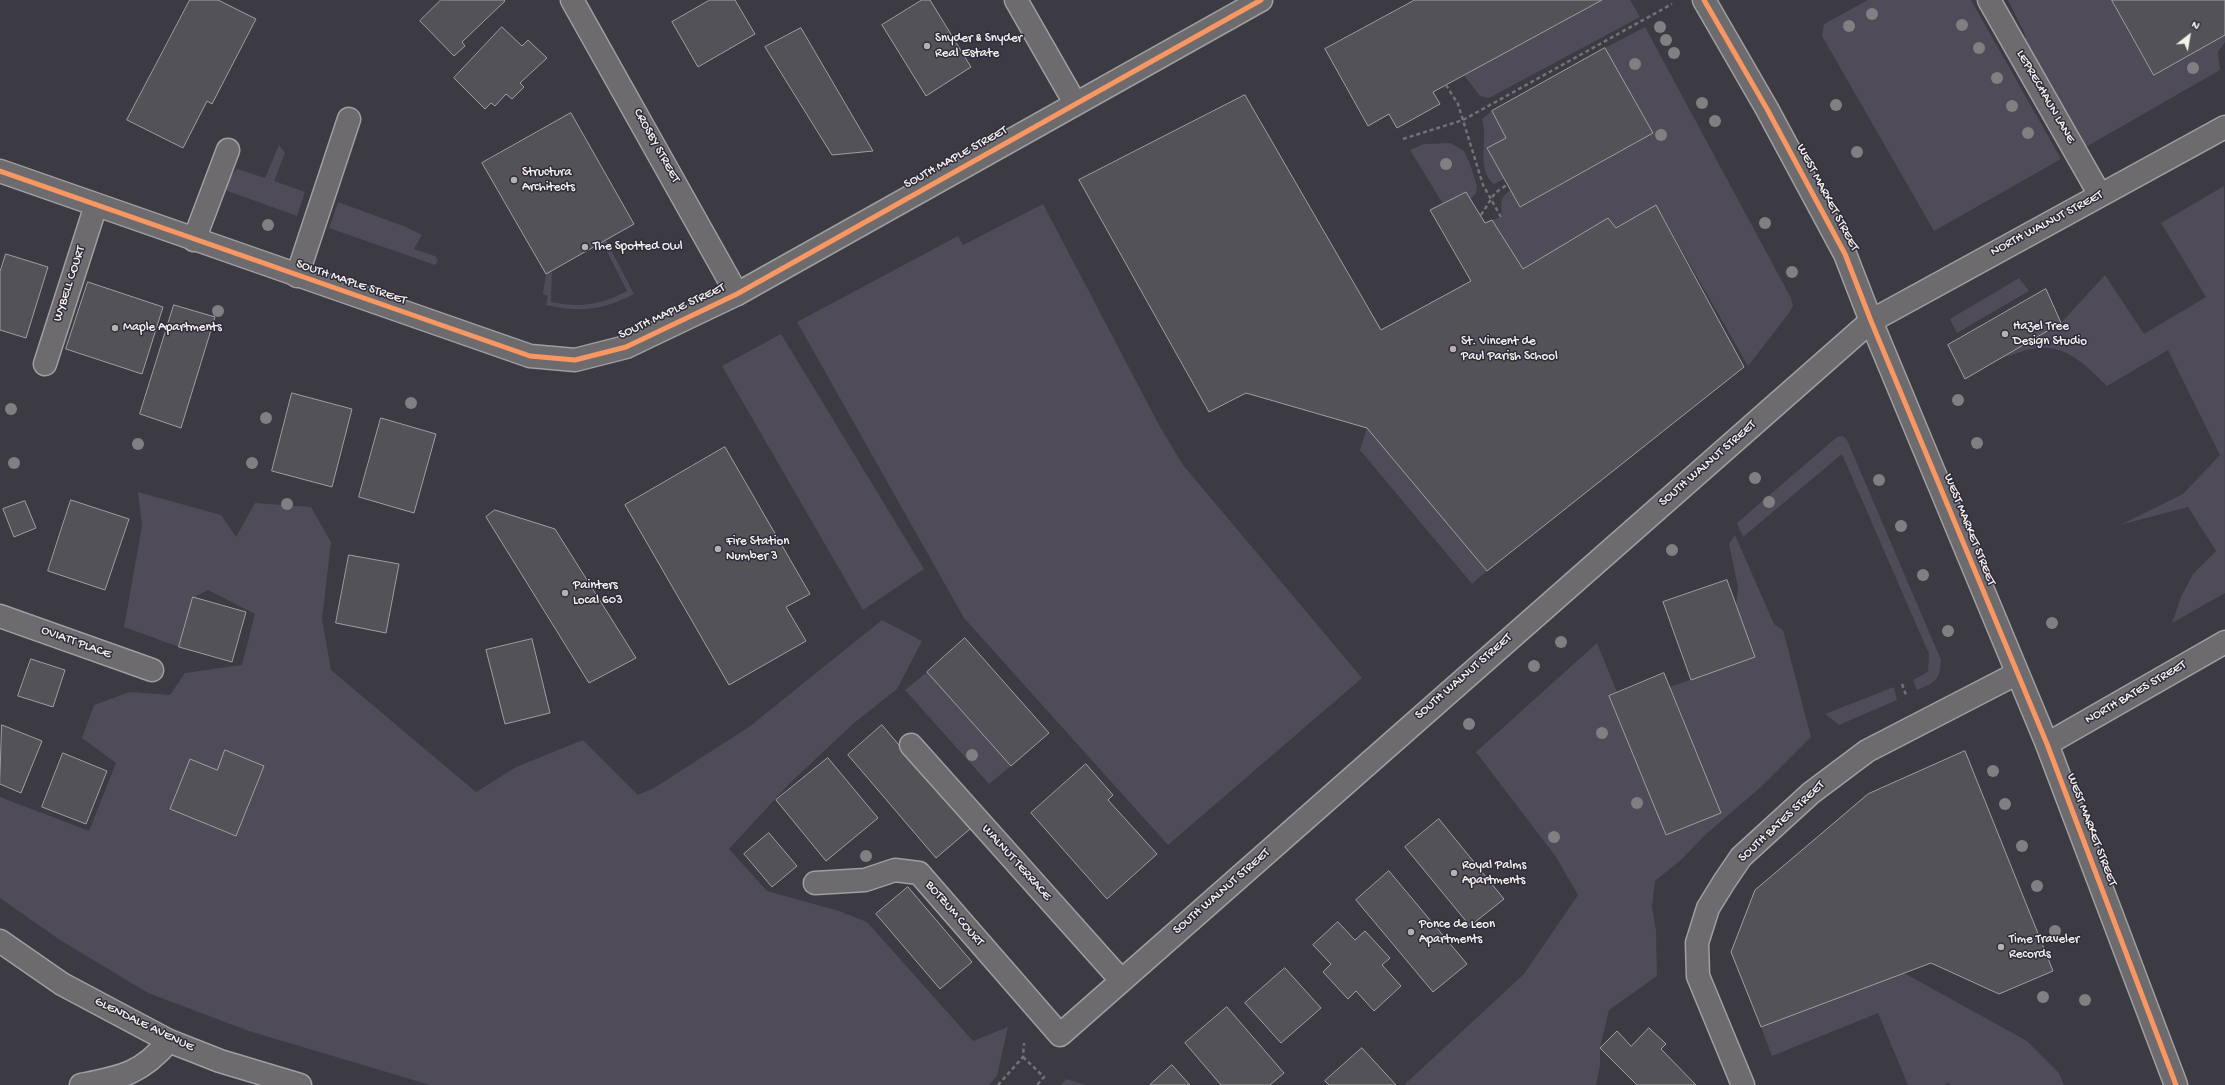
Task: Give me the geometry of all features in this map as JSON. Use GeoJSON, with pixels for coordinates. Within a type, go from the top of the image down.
{"type":"FeatureCollection","features":[{"type":"Feature","properties":{"kind":"street","name":"CROSBY STREET"},"geometry":{"type":"LineString","coordinates":[[572,0],[737,294]]}},
{"type":"Feature","properties":{"kind":"street"},"geometry":{"type":"LineString","coordinates":[[1016,0],[1075,103]]}},
{"type":"Feature","properties":{"kind":"street","name":"SOUTH MAPLE STREET"},"geometry":{"type":"LineString","coordinates":[[0,171],[297,276],[530,356],[575,360],[626,347],[737,294],[1261,0]]}},
{"type":"Feature","properties":{"kind":"street","name":"WEST MARKET STREET"},"geometry":{"type":"LineString","coordinates":[[1704,0],[1767,110],[1846,254],[1871,321],[2016,674],[2047,744],[2176,1085]]}},
{"type":"Feature","properties":{"kind":"street","name":"LEPRECHAUN LANE"},"geometry":{"type":"LineString","coordinates":[[1989,0],[2100,195]]}},
{"type":"Feature","properties":{"kind":"street"},"geometry":{"type":"LineString","coordinates":[[297,276],[349,119]]}},
{"type":"Feature","properties":{"kind":"street","name":"NORTH WALNUT STREET"},"geometry":{"type":"LineString","coordinates":[[1871,321],[2225,127]]}},
{"type":"Feature","properties":{"kind":"street"},"geometry":{"type":"LineString","coordinates":[[194,240],[228,150]]}},
{"type":"Feature","properties":{"kind":"street","name":"WYBELL COURT"},"geometry":{"type":"LineString","coordinates":[[45,364],[96,205]]}},
{"type":"Feature","properties":{"kind":"street","name":"SOUTH WALNUT STREET"},"geometry":{"type":"LineString","coordinates":[[1060,1035],[1871,321]]}},
{"type":"Feature","properties":{"kind":"street","name":"OVIATT PLACE"},"geometry":{"type":"LineString","coordinates":[[0,616],[152,670]]}},
{"type":"Feature","properties":{"kind":"street","name":"NORTH BATES STREET"},"geometry":{"type":"LineString","coordinates":[[2047,744],[2225,642]]}},
{"type":"Feature","properties":{"kind":"street","name":"SOUTH BATES STREET"},"geometry":{"type":"LineString","coordinates":[[1743,1085],[1698,976],[1697,943],[1708,908],[1724,882],[1741,857],[1805,799],[1867,751],[2016,674]]}},
{"type":"Feature","properties":{"kind":"street","name":"WALNUT TERRACE"},"geometry":{"type":"LineString","coordinates":[[911,745],[1121,980]]}},
{"type":"Feature","properties":{"kind":"street","name":"BOTZUM COURT"},"geometry":{"type":"LineString","coordinates":[[815,883],[865,880],[895,870],[919,873],[1060,1035]]}},
{"type":"Feature","properties":{"kind":"street","name":"GLENDALE AVENUE"},"geometry":{"type":"LineString","coordinates":[[0,941],[62,984],[169,1041],[220,1061],[300,1085]]}},
{"type":"Feature","properties":{"kind":"street"},"geometry":{"type":"LineString","coordinates":[[81,1085],[110,1079],[136,1070],[154,1059],[169,1041]]}},
{"type":"Feature","properties":{"kind":"path"},"geometry":{"type":"LineString","coordinates":[[1403,139],[1463,120],[1675,3]]}},
{"type":"Feature","properties":{"kind":"path"},"geometry":{"type":"LineString","coordinates":[[1446,85],[1458,104],[1483,185],[1501,217]]}},
{"type":"Feature","properties":{"kind":"path"},"geometry":{"type":"LineString","coordinates":[[1481,215],[1490,198],[1508,184]]}},
{"type":"Feature","properties":{"kind":"path"},"geometry":{"type":"LineString","coordinates":[[998,1085],[1023,1057],[1044,1077],[1038,1085]]}},
{"type":"Feature","properties":{"kind":"shaded area"},"geometry":{"type":"Polygon","coordinates":[[[1602,0],[1630,0],[1640,17],[1489,98],[1480,96],[1464,75],[1602,0]]]}},
{"type":"Feature","properties":{"kind":"shaded area"},"geometry":{"type":"Polygon","coordinates":[[[1868,0],[1971,0],[2061,159],[1934,231],[1822,36],[1824,24],[1868,0]]]}},
{"type":"Feature","properties":{"kind":"shaded area"},"geometry":{"type":"Polygon","coordinates":[[[2008,0],[2112,0],[2154,75],[2225,35],[2225,42],[2218,52],[2220,70],[2084,148],[2032,62],[2024,32],[2008,0]]]}},
{"type":"Feature","properties":{"kind":"shaded area"},"geometry":{"type":"Polygon","coordinates":[[[1645,27],[1791,298],[1793,305],[1789,313],[1748,366],[1656,205],[1616,228],[1608,218],[1523,269],[1492,220],[1502,216],[1501,204],[1504,195],[1511,190],[1521,207],[1653,133],[1605,48],[1645,27]]]}},
{"type":"Feature","properties":{"kind":"shaded area"},"geometry":{"type":"Polygon","coordinates":[[[1492,111],[1506,138],[1487,148],[1504,179],[1494,184],[1488,178],[1485,170],[1484,127],[1482,119],[1492,111]]]}},
{"type":"Feature","properties":{"kind":"shaded area"},"geometry":{"type":"Polygon","coordinates":[[[1450,143],[1464,151],[1477,186],[1476,193],[1471,199],[1466,192],[1443,204],[1410,150],[1424,144],[1450,143]]]}},
{"type":"Feature","properties":{"kind":"shaded area"},"geometry":{"type":"Polygon","coordinates":[[[279,145],[285,153],[274,181],[305,192],[297,216],[225,190],[231,176],[237,169],[265,178],[279,145]]]}},
{"type":"Feature","properties":{"kind":"shaded area"},"geometry":{"type":"Polygon","coordinates":[[[2224,186],[2225,593],[2172,623],[2181,597],[2193,574],[2216,551],[2188,507],[2120,525],[2183,494],[2220,455],[2168,350],[2107,386],[2076,359],[2059,350],[2038,348],[2002,358],[2061,323],[2105,275],[2144,334],[2206,297],[2161,223],[2224,186]]]}},
{"type":"Feature","properties":{"kind":"shaded area"},"geometry":{"type":"Polygon","coordinates":[[[338,202],[406,227],[422,235],[414,249],[435,256],[438,261],[435,265],[329,228],[338,202]]]}},
{"type":"Feature","properties":{"kind":"shaded area"},"geometry":{"type":"Polygon","coordinates":[[[1043,204],[1159,425],[1183,465],[1362,678],[1168,845],[964,618],[797,322],[958,236],[963,245],[1043,204]]]}},
{"type":"Feature","properties":{"kind":"shaded area"},"geometry":{"type":"Polygon","coordinates":[[[606,240],[634,294],[612,304],[601,307],[570,309],[546,305],[548,296],[543,294],[546,274],[552,270],[551,302],[572,305],[590,304],[617,296],[627,291],[602,242],[606,240]]]}},
{"type":"Feature","properties":{"kind":"shaded area"},"geometry":{"type":"Polygon","coordinates":[[[2019,278],[2029,291],[1957,333],[1950,319],[2019,278]]]}},
{"type":"Feature","properties":{"kind":"shaded area"},"geometry":{"type":"Polygon","coordinates":[[[781,334],[924,569],[863,610],[722,366],[781,334]]]}},
{"type":"Feature","properties":{"kind":"shaded area"},"geometry":{"type":"Polygon","coordinates":[[[1367,428],[1487,571],[1472,584],[1360,450],[1367,428]]]}},
{"type":"Feature","properties":{"kind":"shaded area"},"geometry":{"type":"Polygon","coordinates":[[[1843,436],[1847,440],[1941,660],[1938,676],[1935,680],[1917,690],[1913,680],[1928,672],[1929,654],[1842,454],[1743,537],[1737,523],[1837,437],[1843,436]]]}},
{"type":"Feature","properties":{"kind":"shaded area"},"geometry":{"type":"Polygon","coordinates":[[[138,492],[221,515],[236,537],[255,503],[311,507],[331,542],[322,619],[331,670],[476,792],[516,767],[583,740],[638,795],[654,788],[749,727],[882,620],[922,641],[897,689],[854,723],[790,783],[729,849],[767,891],[839,911],[867,922],[973,1041],[1008,1027],[997,1076],[989,1085],[430,1085],[249,1031],[148,993],[60,940],[0,898],[0,797],[89,831],[116,763],[82,738],[94,705],[130,692],[170,695],[185,673],[242,665],[255,614],[208,590],[193,598],[179,647],[124,627],[142,526],[138,492]]]}},
{"type":"Feature","properties":{"kind":"shaded area"},"geometry":{"type":"Polygon","coordinates":[[[1735,535],[1774,624],[1783,630],[1811,737],[1761,787],[1705,835],[1682,859],[1655,881],[1652,906],[1656,931],[1657,976],[1609,1010],[1600,1048],[1600,1065],[1596,1085],[1404,1085],[1524,974],[1578,895],[1556,857],[1476,752],[1597,643],[1617,692],[1609,696],[1666,835],[1721,813],[1670,687],[1755,657],[1736,606],[1738,587],[1729,544],[1735,535]]]}},
{"type":"Feature","properties":{"kind":"shaded area"},"geometry":{"type":"Polygon","coordinates":[[[927,672],[1011,766],[989,784],[905,690],[927,672]]]}},
{"type":"Feature","properties":{"kind":"shaded area"},"geometry":{"type":"Polygon","coordinates":[[[1894,687],[1897,700],[1839,725],[1825,714],[1894,687]]]}},
{"type":"Feature","properties":{"kind":"shaded area"},"geometry":{"type":"Polygon","coordinates":[[[1904,973],[2027,1041],[2059,1073],[2064,1085],[1950,1085],[1949,1083],[1944,1085],[1908,1085],[1878,1013],[1772,1056],[1761,1027],[1904,973]]]}},
{"type":"Feature","properties":{"kind":"shaded area"},"geometry":{"type":"Polygon","coordinates":[[[1066,1079],[1086,1085],[1061,1085],[1066,1079]]]}},
{"type":"Feature","properties":{"kind":"building"},"geometry":{"type":"Polygon","coordinates":[[[190,0],[218,0],[256,19],[212,104],[207,101],[183,148],[127,120],[190,0]]]}},
{"type":"Feature","properties":{"kind":"building"},"geometry":{"type":"Polygon","coordinates":[[[441,0],[505,1],[462,42],[465,46],[454,56],[420,21],[441,0]]]}},
{"type":"Feature","properties":{"kind":"building"},"geometry":{"type":"Polygon","coordinates":[[[710,0],[735,0],[755,34],[698,67],[672,22],[710,0]]]}},
{"type":"Feature","properties":{"kind":"building","name":"Snyder & Snyder Real Estate"},"geometry":{"type":"Polygon","coordinates":[[[922,0],[930,0],[971,67],[926,96],[882,25],[922,0]]]}},
{"type":"Feature","properties":{"kind":"building"},"geometry":{"type":"Polygon","coordinates":[[[1415,0],[1602,0],[1433,92],[1440,104],[1397,128],[1389,114],[1368,126],[1325,49],[1415,0]]]}},
{"type":"Feature","properties":{"kind":"building"},"geometry":{"type":"Polygon","coordinates":[[[2112,0],[2225,0],[2225,35],[2154,75],[2112,0]]]}},
{"type":"Feature","properties":{"kind":"building"},"geometry":{"type":"Polygon","coordinates":[[[502,27],[522,46],[528,40],[547,58],[520,83],[524,87],[512,99],[506,94],[495,106],[491,103],[485,109],[454,78],[502,27]]]}},
{"type":"Feature","properties":{"kind":"building"},"geometry":{"type":"Polygon","coordinates":[[[801,28],[873,151],[832,155],[765,47],[801,28]]]}},
{"type":"Feature","properties":{"kind":"building"},"geometry":{"type":"Polygon","coordinates":[[[1605,48],[1653,133],[1520,207],[1487,148],[1506,138],[1492,111],[1605,48]]]}},
{"type":"Feature","properties":{"kind":"building","name":"St. Vincent de Paul Parish School"},"geometry":{"type":"Polygon","coordinates":[[[1245,95],[1381,330],[1471,281],[1430,210],[1466,192],[1485,223],[1492,220],[1523,269],[1608,218],[1616,228],[1656,205],[1744,367],[1487,571],[1367,428],[1246,393],[1209,412],[1079,180],[1245,95]]]}},
{"type":"Feature","properties":{"kind":"building"},"geometry":{"type":"Polygon","coordinates":[[[571,113],[634,224],[546,274],[482,163],[571,113]]]}},
{"type":"Feature","properties":{"kind":"building"},"geometry":{"type":"Polygon","coordinates":[[[6,254],[48,267],[26,338],[0,330],[0,272],[6,254]]]}},
{"type":"Feature","properties":{"kind":"building","name":"Maple Apartments"},"geometry":{"type":"Polygon","coordinates":[[[88,282],[163,307],[142,374],[66,349],[88,282]]]}},
{"type":"Feature","properties":{"kind":"building","name":"Hazel Tree Design Studio"},"geometry":{"type":"Polygon","coordinates":[[[2046,289],[2061,323],[1965,379],[1948,345],[2046,289]]]}},
{"type":"Feature","properties":{"kind":"building"},"geometry":{"type":"Polygon","coordinates":[[[174,305],[215,317],[181,428],[140,414],[174,305]]]}},
{"type":"Feature","properties":{"kind":"building"},"geometry":{"type":"Polygon","coordinates":[[[292,393],[352,409],[332,487],[272,471],[292,393]]]}},
{"type":"Feature","properties":{"kind":"building"},"geometry":{"type":"Polygon","coordinates":[[[381,418],[436,434],[414,513],[359,497],[381,418]]]}},
{"type":"Feature","properties":{"kind":"building","name":"Fire Station Number 3"},"geometry":{"type":"Polygon","coordinates":[[[725,447],[810,594],[786,607],[806,641],[729,685],[625,505],[725,447]]]}},
{"type":"Feature","properties":{"kind":"building"},"geometry":{"type":"Polygon","coordinates":[[[71,500],[129,519],[105,590],[48,571],[71,500]]]}},
{"type":"Feature","properties":{"kind":"building"},"geometry":{"type":"Polygon","coordinates":[[[25,501],[36,528],[14,537],[3,509],[25,501]]]}},
{"type":"Feature","properties":{"kind":"building","name":"Painters Local 603"},"geometry":{"type":"Polygon","coordinates":[[[495,510],[555,529],[636,658],[589,683],[486,517],[495,510]]]}},
{"type":"Feature","properties":{"kind":"building"},"geometry":{"type":"Polygon","coordinates":[[[349,555],[399,564],[386,633],[336,623],[349,555]]]}},
{"type":"Feature","properties":{"kind":"building"},"geometry":{"type":"Polygon","coordinates":[[[1727,580],[1755,657],[1691,680],[1663,602],[1727,580]]]}},
{"type":"Feature","properties":{"kind":"building"},"geometry":{"type":"Polygon","coordinates":[[[193,597],[246,612],[232,662],[179,647],[193,597]]]}},
{"type":"Feature","properties":{"kind":"building"},"geometry":{"type":"Polygon","coordinates":[[[965,638],[1049,733],[1011,766],[927,672],[965,638]]]}},
{"type":"Feature","properties":{"kind":"building"},"geometry":{"type":"Polygon","coordinates":[[[532,639],[550,713],[505,724],[486,650],[532,639]]]}},
{"type":"Feature","properties":{"kind":"building"},"geometry":{"type":"Polygon","coordinates":[[[31,659],[65,670],[53,707],[18,696],[31,659]]]}},
{"type":"Feature","properties":{"kind":"building"},"geometry":{"type":"Polygon","coordinates":[[[1664,673],[1721,813],[1666,835],[1609,696],[1664,673]]]}},
{"type":"Feature","properties":{"kind":"building"},"geometry":{"type":"Polygon","coordinates":[[[2,725],[42,741],[21,793],[0,784],[2,725]]]}},
{"type":"Feature","properties":{"kind":"building"},"geometry":{"type":"Polygon","coordinates":[[[882,725],[970,829],[936,858],[848,755],[882,725]]]}},
{"type":"Feature","properties":{"kind":"building"},"geometry":{"type":"Polygon","coordinates":[[[225,750],[264,766],[236,836],[170,809],[190,759],[217,770],[225,750]]]}},
{"type":"Feature","properties":{"kind":"building"},"geometry":{"type":"Polygon","coordinates":[[[1965,751],[2053,971],[1999,994],[1931,963],[1761,1027],[1731,952],[1755,890],[1868,794],[1965,751]]]}},
{"type":"Feature","properties":{"kind":"building"},"geometry":{"type":"Polygon","coordinates":[[[63,753],[107,771],[86,824],[42,807],[63,753]]]}},
{"type":"Feature","properties":{"kind":"building"},"geometry":{"type":"Polygon","coordinates":[[[828,758],[878,818],[826,861],[776,800],[828,758]]]}},
{"type":"Feature","properties":{"kind":"building"},"geometry":{"type":"Polygon","coordinates":[[[1086,764],[1113,795],[1108,800],[1157,854],[1107,899],[1031,813],[1086,764]]]}},
{"type":"Feature","properties":{"kind":"building","name":"Royal Palms Apartments"},"geometry":{"type":"Polygon","coordinates":[[[1439,819],[1504,899],[1470,926],[1405,847],[1439,819]]]}},
{"type":"Feature","properties":{"kind":"building"},"geometry":{"type":"Polygon","coordinates":[[[769,833],[797,866],[772,887],[744,854],[769,833]]]}},
{"type":"Feature","properties":{"kind":"building","name":"Ponce de Leon Apartments"},"geometry":{"type":"Polygon","coordinates":[[[1389,871],[1467,964],[1433,992],[1356,900],[1389,871]]]}},
{"type":"Feature","properties":{"kind":"building"},"geometry":{"type":"Polygon","coordinates":[[[908,887],[972,962],[940,989],[876,914],[908,887]]]}},
{"type":"Feature","properties":{"kind":"building"},"geometry":{"type":"Polygon","coordinates":[[[1338,922],[1355,940],[1365,931],[1390,958],[1382,965],[1401,986],[1374,1011],[1356,991],[1348,999],[1323,972],[1331,964],[1313,945],[1338,922]]]}},
{"type":"Feature","properties":{"kind":"building"},"geometry":{"type":"Polygon","coordinates":[[[1285,968],[1321,1008],[1281,1043],[1245,1003],[1285,968]]]}},
{"type":"Feature","properties":{"kind":"building"},"geometry":{"type":"Polygon","coordinates":[[[1227,1007],[1284,1073],[1270,1085],[1221,1085],[1185,1043],[1227,1007]]]}},
{"type":"Feature","properties":{"kind":"building"},"geometry":{"type":"Polygon","coordinates":[[[1649,1028],[1666,1044],[1661,1049],[1696,1085],[1637,1085],[1600,1048],[1617,1031],[1631,1046],[1649,1028]]]}},
{"type":"Feature","properties":{"kind":"building"},"geometry":{"type":"Polygon","coordinates":[[[1362,1048],[1396,1085],[1329,1085],[1325,1081],[1362,1048]]]}},
{"type":"Feature","properties":{"kind":"building"},"geometry":{"type":"Polygon","coordinates":[[[1172,1065],[1190,1085],[1150,1085],[1172,1065]]]}},
{"type":"Feature","properties":{"kind":"cycle path"},"geometry":{"type":"LineString","coordinates":[[0,171],[530,356],[575,360],[626,347],[737,294],[1261,0]]}},
{"type":"Feature","properties":{"kind":"cycle path"},"geometry":{"type":"LineString","coordinates":[[1704,0],[1767,109],[1845,254],[1871,321],[2047,744],[2176,1085]]}},
{"type":"Feature","properties":{"kind":"place","name":"Snyder & Snyder Real Estate"},"geometry":{"type":"Point","coordinates":[927,46]}},
{"type":"Feature","properties":{"kind":"place","name":"Structura Architects"},"geometry":{"type":"Point","coordinates":[514,180]}},
{"type":"Feature","properties":{"kind":"place","name":"The Spotted Owl"},"geometry":{"type":"Point","coordinates":[585,247]}},
{"type":"Feature","properties":{"kind":"place","name":"Maple Apartments"},"geometry":{"type":"Point","coordinates":[115,328]}},
{"type":"Feature","properties":{"kind":"place","name":"Hazel Tree Design Studio"},"geometry":{"type":"Point","coordinates":[2005,334]}},
{"type":"Feature","properties":{"kind":"place","name":"St. Vincent de Paul Parish School"},"geometry":{"type":"Point","coordinates":[1453,349]}},
{"type":"Feature","properties":{"kind":"place","name":"Fire Station Number 3"},"geometry":{"type":"Point","coordinates":[718,549]}},
{"type":"Feature","properties":{"kind":"place","name":"Painters Local 603"},"geometry":{"type":"Point","coordinates":[565,593]}},
{"type":"Feature","properties":{"kind":"place","name":"Royal Palms Apartments"},"geometry":{"type":"Point","coordinates":[1454,873]}},
{"type":"Feature","properties":{"kind":"place","name":"Ponce de Leon Apartments"},"geometry":{"type":"Point","coordinates":[1411,932]}},
{"type":"Feature","properties":{"kind":"place","name":"Time Traveler Records"},"geometry":{"type":"Point","coordinates":[2001,947]}}]}
